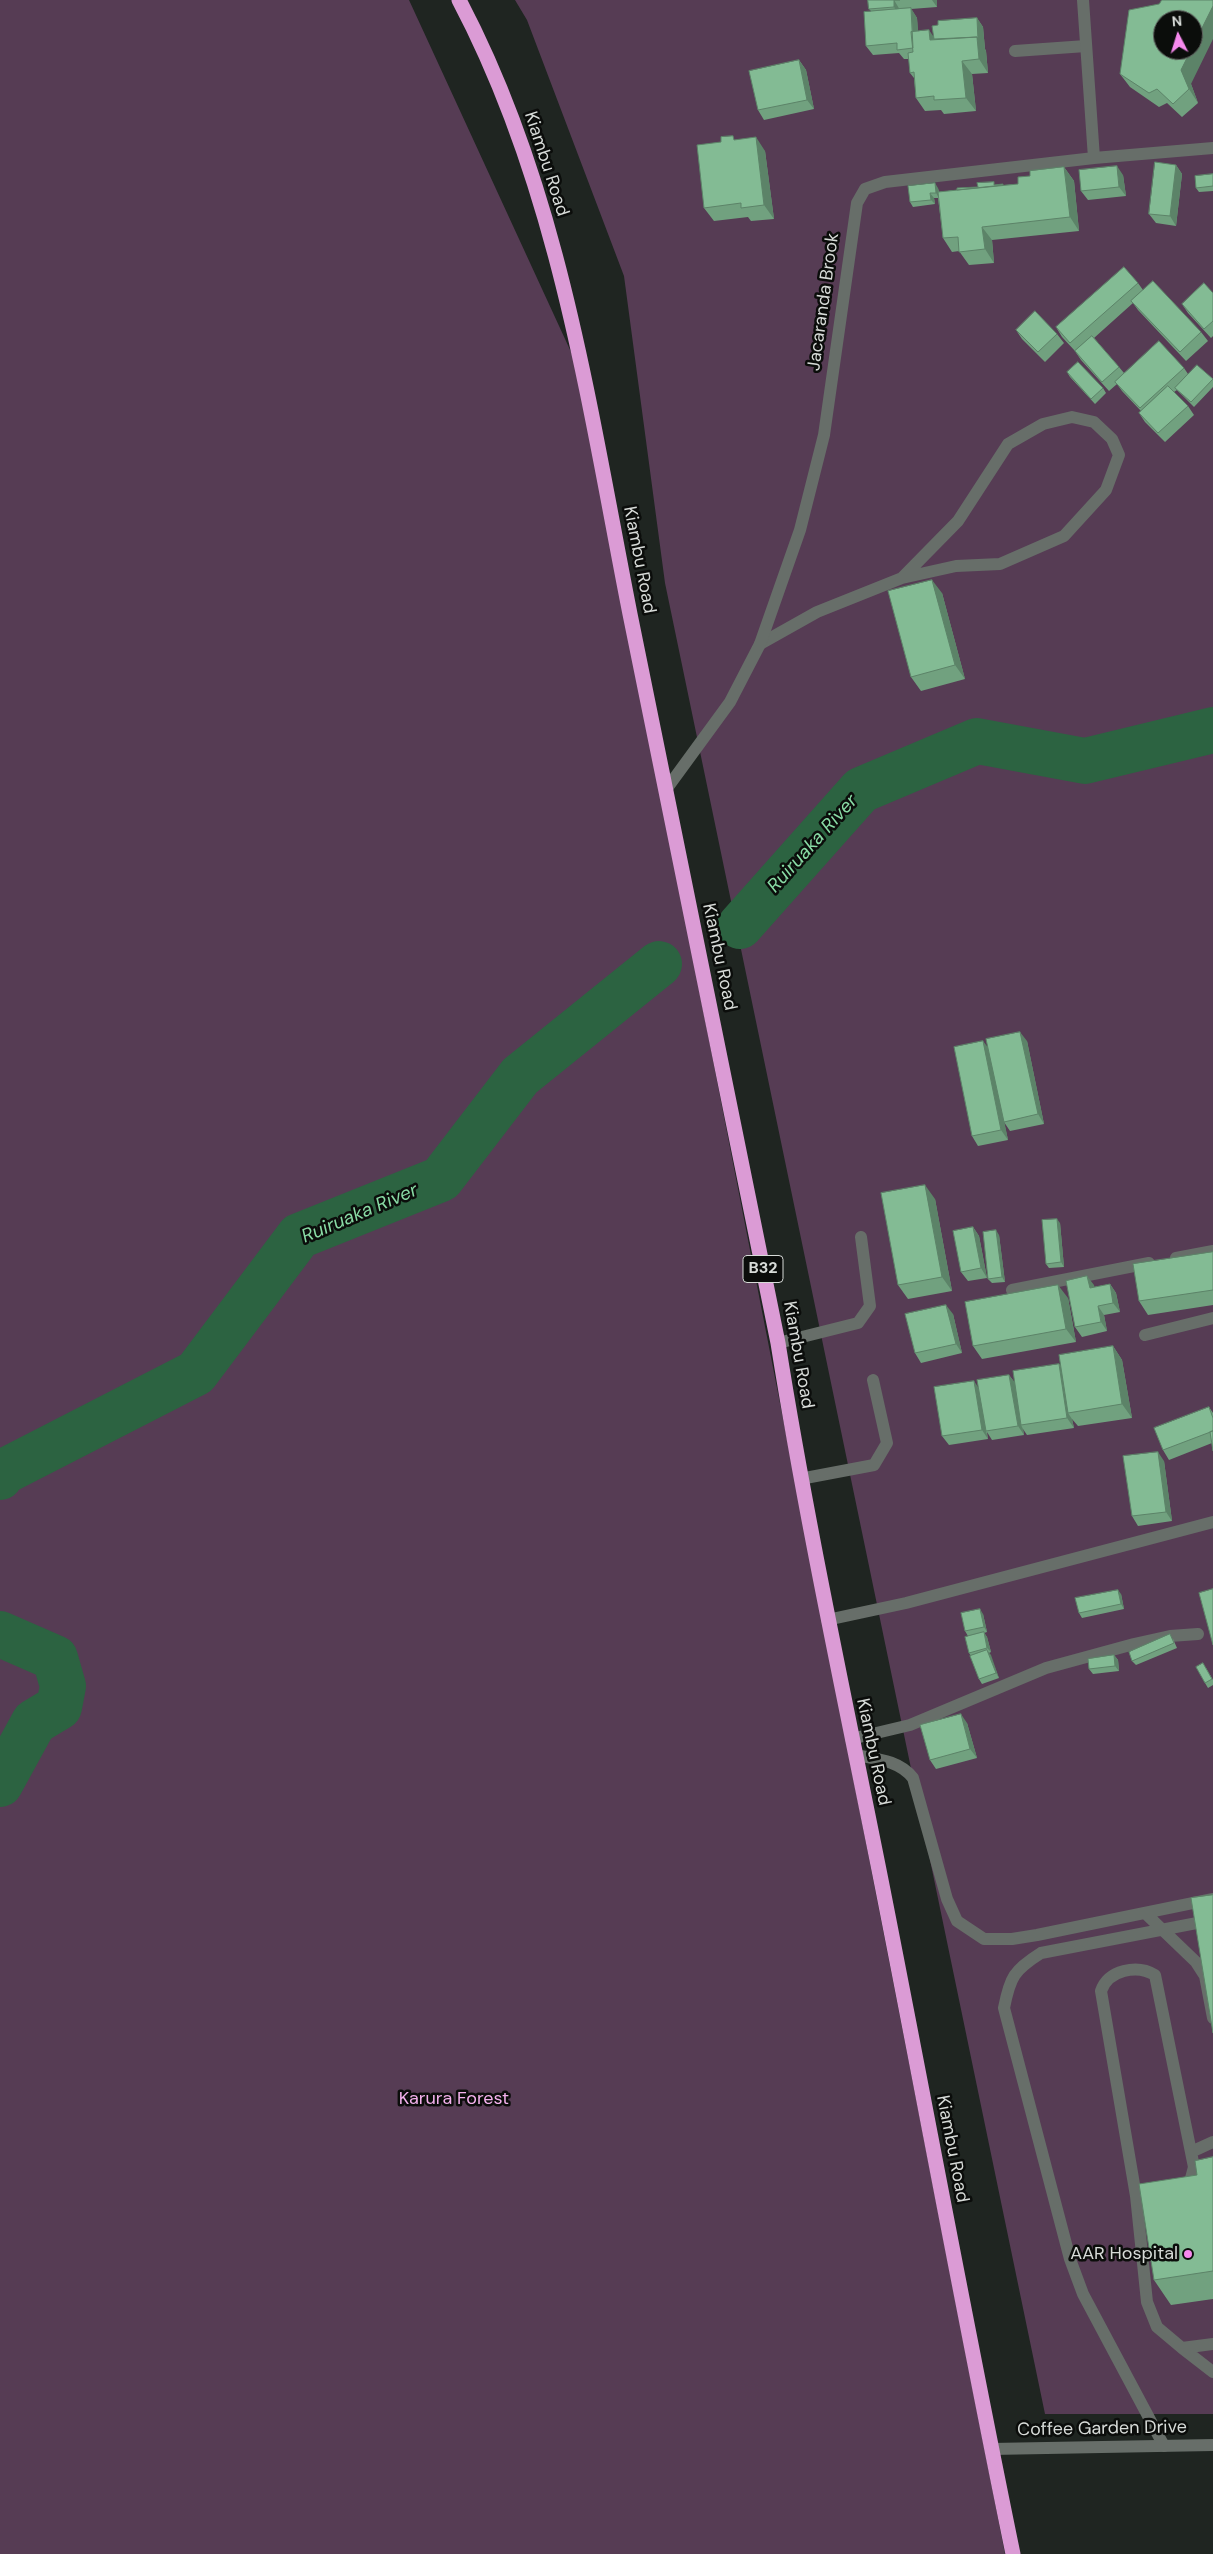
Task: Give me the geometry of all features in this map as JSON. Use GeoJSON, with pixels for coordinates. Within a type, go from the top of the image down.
{"type":"FeatureCollection","features":[{"type":"Feature","properties":{"kind":"highway","name":"Kiambu Road"},"geometry":{"type":"LineString","coordinates":[[458,0],[476,33],[516,127],[544,212],[583,378],[778,1343],[800,1479],[827,1620],[1013,2554]]}},
{"type":"Feature","properties":{"kind":"street"},"geometry":{"type":"LineString","coordinates":[[1083,0],[1094,158]]}},
{"type":"Feature","properties":{"kind":"street"},"geometry":{"type":"LineString","coordinates":[[1015,51],[1086,46]]}},
{"type":"Feature","properties":{"kind":"street","name":"Jacaranda Brook"},"geometry":{"type":"LineString","coordinates":[[666,791],[730,702],[760,644],[800,530],[824,434],[852,225],[857,203],[865,189],[885,182],[1094,158],[1213,148]]}},
{"type":"Feature","properties":{"kind":"street"},"geometry":{"type":"LineString","coordinates":[[760,644],[817,612],[902,578],[956,566],[1000,564],[1064,536],[1106,490],[1119,455],[1112,439],[1094,422],[1072,417],[1043,424],[1008,444],[958,521],[902,578]]}},
{"type":"Feature","properties":{"kind":"street"},"geometry":{"type":"LineString","coordinates":[[778,1343],[858,1323],[870,1306],[861,1237]]}},
{"type":"Feature","properties":{"kind":"street"},"geometry":{"type":"LineString","coordinates":[[1012,1290],[1213,1251]]}},
{"type":"Feature","properties":{"kind":"street"},"geometry":{"type":"LineString","coordinates":[[1145,1335],[1213,1318]]}},
{"type":"Feature","properties":{"kind":"street"},"geometry":{"type":"LineString","coordinates":[[800,1479],[874,1465],[887,1443],[873,1380]]}},
{"type":"Feature","properties":{"kind":"street"},"geometry":{"type":"LineString","coordinates":[[827,1620],[906,1603],[1213,1522]]}},
{"type":"Feature","properties":{"kind":"street"},"geometry":{"type":"LineString","coordinates":[[851,1739],[910,1725],[1046,1668],[1134,1644],[1170,1636],[1198,1634]]}},
{"type":"Feature","properties":{"kind":"street"},"geometry":{"type":"LineString","coordinates":[[855,1754],[893,1762],[905,1768],[912,1778],[947,1899],[957,1921],[984,1939],[1012,1939],[1037,1935],[1213,1899]]}},
{"type":"Feature","properties":{"kind":"street"},"geometry":{"type":"LineString","coordinates":[[1145,1913],[1196,1962],[1205,1976],[1213,2018]]}},
{"type":"Feature","properties":{"kind":"street"},"geometry":{"type":"LineString","coordinates":[[1164,2446],[1083,2294],[1070,2259],[1004,2008],[1009,1981],[1021,1965],[1041,1953],[1213,1920]]}},
{"type":"Feature","properties":{"kind":"street"},"geometry":{"type":"LineString","coordinates":[[1136,2196],[1179,2188],[1190,2182],[1194,2174],[1155,1975],[1146,1970],[1114,1974],[1105,1980],[1101,1991],[1136,2196],[1147,2302],[1157,2327],[1213,2372]]}},
{"type":"Feature","properties":{"kind":"street"},"geometry":{"type":"LineString","coordinates":[[1191,2152],[1213,2142]]}},
{"type":"Feature","properties":{"kind":"street"},"geometry":{"type":"LineString","coordinates":[[1182,2348],[1213,2344]]}},
{"type":"Feature","properties":{"kind":"street","name":"Coffee Garden Drive"},"geometry":{"type":"LineString","coordinates":[[992,2449],[1213,2445]]}},
{"type":"Feature","properties":{"kind":"green space","name":"Karura Forest"},"geometry":{"type":"Polygon","coordinates":[[[0,0],[409,0],[577,365],[1005,2554],[0,2554],[0,0]]]}},
{"type":"Feature","properties":{"kind":"green space"},"geometry":{"type":"Polygon","coordinates":[[[515,0],[1213,0],[1213,2414],[1045,2414],[665,583],[624,276],[527,20],[515,0]]]}},
{"type":"Feature","properties":{"kind":"building"},"geometry":{"type":"Polygon","coordinates":[[[868,0],[894,0],[894,7],[869,9],[868,0]]]}},
{"type":"Feature","properties":{"kind":"building"},"geometry":{"type":"Polygon","coordinates":[[[1162,0],[1213,0],[1213,6],[1203,26],[1203,10],[1153,10],[1153,60],[1186,60],[1181,70],[1189,89],[1173,104],[1157,89],[1149,93],[1120,74],[1129,10],[1159,4],[1162,0]]]}},
{"type":"Feature","properties":{"kind":"building"},"geometry":{"type":"Polygon","coordinates":[[[911,8],[913,48],[897,50],[897,43],[866,46],[864,12],[911,8]]]}},
{"type":"Feature","properties":{"kind":"building"},"geometry":{"type":"Polygon","coordinates":[[[977,18],[978,40],[977,37],[934,39],[932,26],[938,25],[938,21],[977,18]]]}},
{"type":"Feature","properties":{"kind":"building"},"geometry":{"type":"Polygon","coordinates":[[[929,30],[930,40],[977,37],[979,59],[962,61],[966,98],[934,100],[934,96],[916,98],[914,72],[910,73],[908,53],[913,52],[911,32],[929,30]]]}},
{"type":"Feature","properties":{"kind":"building"},"geometry":{"type":"Polygon","coordinates":[[[799,60],[807,100],[758,110],[749,71],[799,60]]]}},
{"type":"Feature","properties":{"kind":"building"},"geometry":{"type":"Polygon","coordinates":[[[733,136],[734,140],[756,137],[764,205],[741,208],[741,203],[704,208],[697,145],[721,142],[721,137],[733,136]]]}},
{"type":"Feature","properties":{"kind":"building"},"geometry":{"type":"Polygon","coordinates":[[[1155,162],[1176,165],[1170,216],[1149,214],[1155,162]]]}},
{"type":"Feature","properties":{"kind":"building"},"geometry":{"type":"Polygon","coordinates":[[[1117,166],[1119,187],[1081,191],[1079,170],[1117,166]]]}},
{"type":"Feature","properties":{"kind":"building"},"geometry":{"type":"Polygon","coordinates":[[[1064,167],[1070,217],[982,227],[985,249],[959,252],[958,237],[943,238],[938,192],[1018,184],[1018,177],[1030,176],[1030,171],[1064,167]]]}},
{"type":"Feature","properties":{"kind":"building"},"geometry":{"type":"Polygon","coordinates":[[[1213,174],[1213,186],[1196,188],[1195,176],[1213,174]]]}},
{"type":"Feature","properties":{"kind":"building"},"geometry":{"type":"Polygon","coordinates":[[[994,182],[994,185],[1003,185],[957,190],[957,188],[978,187],[977,183],[994,182]]]}},
{"type":"Feature","properties":{"kind":"building"},"geometry":{"type":"Polygon","coordinates":[[[935,183],[936,193],[930,193],[931,200],[910,202],[908,186],[935,183]]]}},
{"type":"Feature","properties":{"kind":"building"},"geometry":{"type":"Polygon","coordinates":[[[1124,267],[1138,283],[1070,343],[1056,327],[1124,267]]]}},
{"type":"Feature","properties":{"kind":"building"},"geometry":{"type":"Polygon","coordinates":[[[1153,281],[1201,332],[1180,352],[1131,301],[1153,281]]]}},
{"type":"Feature","properties":{"kind":"building"},"geometry":{"type":"Polygon","coordinates":[[[1204,283],[1213,293],[1213,321],[1204,329],[1182,304],[1204,283]]]}},
{"type":"Feature","properties":{"kind":"building"},"geometry":{"type":"Polygon","coordinates":[[[1035,311],[1057,334],[1038,352],[1016,330],[1035,311]]]}},
{"type":"Feature","properties":{"kind":"building"},"geometry":{"type":"Polygon","coordinates":[[[1092,336],[1119,367],[1102,382],[1075,351],[1092,336]]]}},
{"type":"Feature","properties":{"kind":"building"},"geometry":{"type":"Polygon","coordinates":[[[1159,341],[1184,368],[1140,408],[1115,382],[1159,341]]]}},
{"type":"Feature","properties":{"kind":"building"},"geometry":{"type":"Polygon","coordinates":[[[1078,362],[1103,388],[1091,399],[1067,372],[1078,362]]]}},
{"type":"Feature","properties":{"kind":"building"},"geometry":{"type":"Polygon","coordinates":[[[1197,365],[1213,379],[1191,402],[1175,388],[1197,365]]]}},
{"type":"Feature","properties":{"kind":"building"},"geometry":{"type":"Polygon","coordinates":[[[1168,386],[1188,406],[1158,433],[1139,413],[1168,386]]]}},
{"type":"Feature","properties":{"kind":"building"},"geometry":{"type":"Polygon","coordinates":[[[932,580],[955,665],[911,677],[888,591],[932,580]]]}},
{"type":"Feature","properties":{"kind":"building"},"geometry":{"type":"Polygon","coordinates":[[[1020,1032],[1038,1114],[1004,1122],[986,1039],[1020,1032]]]}},
{"type":"Feature","properties":{"kind":"building"},"geometry":{"type":"Polygon","coordinates":[[[983,1041],[1001,1130],[972,1136],[954,1047],[983,1041]]]}},
{"type":"Feature","properties":{"kind":"building"},"geometry":{"type":"Polygon","coordinates":[[[925,1185],[942,1277],[898,1285],[881,1193],[925,1185]]]}},
{"type":"Feature","properties":{"kind":"building"},"geometry":{"type":"Polygon","coordinates":[[[1057,1219],[1061,1262],[1046,1264],[1042,1220],[1057,1219]]]}},
{"type":"Feature","properties":{"kind":"building"},"geometry":{"type":"Polygon","coordinates":[[[973,1227],[981,1268],[961,1272],[953,1231],[973,1227]]]}},
{"type":"Feature","properties":{"kind":"building"},"geometry":{"type":"Polygon","coordinates":[[[996,1230],[1002,1277],[988,1279],[983,1232],[996,1230]]]}},
{"type":"Feature","properties":{"kind":"building"},"geometry":{"type":"Polygon","coordinates":[[[1213,1252],[1213,1290],[1139,1301],[1133,1264],[1213,1252]]]}},
{"type":"Feature","properties":{"kind":"building"},"geometry":{"type":"Polygon","coordinates":[[[1087,1276],[1090,1288],[1110,1284],[1113,1303],[1098,1306],[1101,1322],[1075,1327],[1066,1281],[1087,1276]]]}},
{"type":"Feature","properties":{"kind":"building"},"geometry":{"type":"Polygon","coordinates":[[[1058,1285],[1066,1329],[973,1346],[965,1302],[1058,1285]]]}},
{"type":"Feature","properties":{"kind":"building"},"geometry":{"type":"Polygon","coordinates":[[[946,1305],[956,1344],[915,1353],[905,1314],[946,1305]]]}},
{"type":"Feature","properties":{"kind":"building"},"geometry":{"type":"Polygon","coordinates":[[[1113,1346],[1122,1404],[1068,1413],[1059,1355],[1113,1346]]]}},
{"type":"Feature","properties":{"kind":"building"},"geometry":{"type":"Polygon","coordinates":[[[1059,1364],[1067,1418],[1021,1425],[1013,1371],[1059,1364]]]}},
{"type":"Feature","properties":{"kind":"building"},"geometry":{"type":"Polygon","coordinates":[[[1009,1375],[1018,1426],[986,1431],[977,1380],[1009,1375]]]}},
{"type":"Feature","properties":{"kind":"building"},"geometry":{"type":"Polygon","coordinates":[[[974,1381],[982,1430],[942,1436],[934,1387],[974,1381]]]}},
{"type":"Feature","properties":{"kind":"building"},"geometry":{"type":"Polygon","coordinates":[[[1209,1407],[1213,1418],[1213,1431],[1163,1450],[1154,1428],[1209,1407]]]}},
{"type":"Feature","properties":{"kind":"building"},"geometry":{"type":"Polygon","coordinates":[[[1213,1431],[1213,1451],[1210,1432],[1213,1431]]]}},
{"type":"Feature","properties":{"kind":"building"},"geometry":{"type":"Polygon","coordinates":[[[1158,1452],[1166,1512],[1132,1516],[1123,1456],[1158,1452]]]}},
{"type":"Feature","properties":{"kind":"building"},"geometry":{"type":"Polygon","coordinates":[[[1213,1589],[1213,1645],[1199,1593],[1213,1589]]]}},
{"type":"Feature","properties":{"kind":"building"},"geometry":{"type":"Polygon","coordinates":[[[1118,1590],[1121,1604],[1079,1613],[1075,1598],[1118,1590]]]}},
{"type":"Feature","properties":{"kind":"building"},"geometry":{"type":"Polygon","coordinates":[[[980,1609],[984,1627],[965,1631],[961,1613],[980,1609]]]}},
{"type":"Feature","properties":{"kind":"building"},"geometry":{"type":"Polygon","coordinates":[[[984,1632],[987,1648],[969,1653],[965,1637],[984,1632]]]}},
{"type":"Feature","properties":{"kind":"building"},"geometry":{"type":"Polygon","coordinates":[[[1170,1634],[1174,1643],[1132,1661],[1129,1652],[1170,1634]]]}},
{"type":"Feature","properties":{"kind":"building"},"geometry":{"type":"Polygon","coordinates":[[[987,1650],[996,1673],[979,1679],[970,1656],[987,1650]]]}},
{"type":"Feature","properties":{"kind":"building"},"geometry":{"type":"Polygon","coordinates":[[[1114,1655],[1115,1666],[1089,1669],[1088,1659],[1114,1655]]]}},
{"type":"Feature","properties":{"kind":"building"},"geometry":{"type":"Polygon","coordinates":[[[1203,1663],[1212,1679],[1205,1683],[1196,1667],[1203,1663]]]}},
{"type":"Feature","properties":{"kind":"building"},"geometry":{"type":"Polygon","coordinates":[[[961,1714],[970,1749],[930,1760],[920,1725],[961,1714]]]}},
{"type":"Feature","properties":{"kind":"building"},"geometry":{"type":"Polygon","coordinates":[[[1213,1895],[1213,2033],[1191,1898],[1213,1895]]]}},
{"type":"Feature","properties":{"kind":"building"},"geometry":{"type":"Polygon","coordinates":[[[1213,2157],[1213,2271],[1154,2280],[1139,2184],[1197,2175],[1195,2161],[1213,2157]]]}},
{"type":"Feature","properties":{"kind":"waterway","name":"Ruiruaka River"},"geometry":{"type":"LineString","coordinates":[[740,926],[861,790],[977,741],[1085,761],[1213,730]]}},
{"type":"Feature","properties":{"kind":"waterway","name":"Ruiruaka River"},"geometry":{"type":"LineString","coordinates":[[0,1477],[3,1472],[196,1373],[299,1236],[441,1179],[520,1076],[659,964]]}},
{"type":"Feature","properties":{"kind":"waterway","name":"Ruiruaka River"},"geometry":{"type":"LineString","coordinates":[[0,1634],[55,1658],[63,1686],[59,1707],[34,1722],[0,1784]]}},
{"type":"Feature","properties":{"kind":"place","name":"AAR Hospital"},"geometry":{"type":"Point","coordinates":[1188,2254]}}]}
